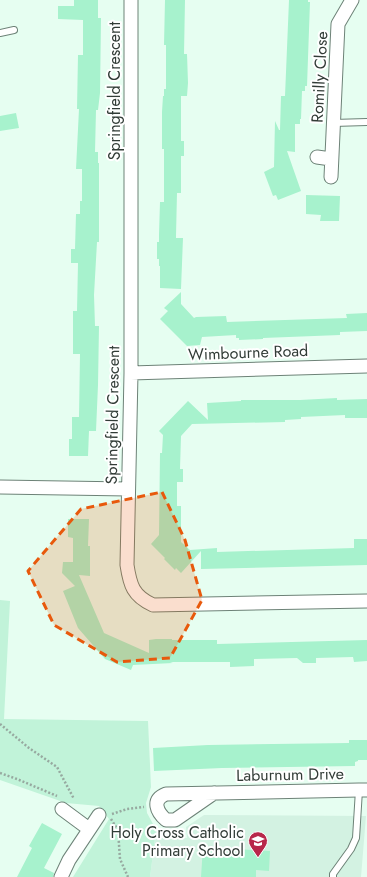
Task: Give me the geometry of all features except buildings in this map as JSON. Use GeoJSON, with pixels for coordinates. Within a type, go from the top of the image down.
{"type":"FeatureCollection","features":[{"type":"Feature","properties":{"kind":"street","name":"Springfield Crescent"},"geometry":{"type":"LineString","coordinates":[[131,0],[131,373],[127,565],[130,582],[135,592],[143,600],[153,605],[367,601]]}},
{"type":"Feature","properties":{"kind":"street","name":"Romilly Close"},"geometry":{"type":"LineString","coordinates":[[331,177],[338,24],[352,0]]}},
{"type":"Feature","properties":{"kind":"street"},"geometry":{"type":"LineString","coordinates":[[317,157],[331,158]]}},
{"type":"Feature","properties":{"kind":"street","name":"Wimbourne Road"},"geometry":{"type":"LineString","coordinates":[[131,373],[367,366]]}},
{"type":"Feature","properties":{"kind":"street"},"geometry":{"type":"LineString","coordinates":[[0,488],[128,489]]}},
{"type":"Feature","properties":{"kind":"street","name":"Laburnum Drive"},"geometry":{"type":"LineString","coordinates":[[214,793],[175,820],[166,820],[159,814],[156,807],[157,801],[161,796],[166,794],[214,793],[363,790]]}},
{"type":"Feature","properties":{"kind":"street"},"geometry":{"type":"LineString","coordinates":[[62,809],[89,829]]}},
{"type":"Feature","properties":{"kind":"street"},"geometry":{"type":"LineString","coordinates":[[61,877],[69,860],[99,815]]}},
{"type":"Feature","properties":{"kind":"lane"},"geometry":{"type":"LineString","coordinates":[[0,34],[14,30]]}},
{"type":"Feature","properties":{"kind":"lane"},"geometry":{"type":"LineString","coordinates":[[333,123],[367,122]]}},
{"type":"Feature","properties":{"kind":"lane"},"geometry":{"type":"LineString","coordinates":[[332,877],[351,849],[356,838],[363,790]]}},
{"type":"Feature","properties":{"kind":"path"},"geometry":{"type":"LineString","coordinates":[[0,724],[29,748],[57,767],[77,805]]}},
{"type":"Feature","properties":{"kind":"path"},"geometry":{"type":"LineString","coordinates":[[0,773],[59,797],[62,809]]}},
{"type":"Feature","properties":{"kind":"path"},"geometry":{"type":"LineString","coordinates":[[128,877],[120,859],[118,830],[108,816],[127,809],[156,807]]}},
{"type":"Feature","properties":{"kind":"highlighted area"},"geometry":{"type":"Polygon","coordinates":[[[162,492],[185,540],[202,600],[170,658],[117,662],[54,625],[28,571],[81,509],[162,492]]]}},
{"type":"Feature","properties":{"kind":"shaded area"},"geometry":{"type":"Polygon","coordinates":[[[0,600],[10,601],[4,719],[148,721],[151,787],[146,803],[147,813],[153,824],[159,829],[155,838],[150,877],[73,877],[109,819],[99,806],[66,803],[0,780],[0,600]]]}},
{"type":"Feature","properties":{"kind":"shaded area","name":"Holy Cross Catholic Primary School"},"geometry":{"type":"Polygon","coordinates":[[[204,815],[366,816],[361,877],[150,877],[155,838],[187,838],[186,827],[204,815]]]}},
{"type":"Feature","properties":{"kind":"place","name":"Holy Cross Catholic Primary School"},"geometry":{"type":"Point","coordinates":[258,858]}}]}
